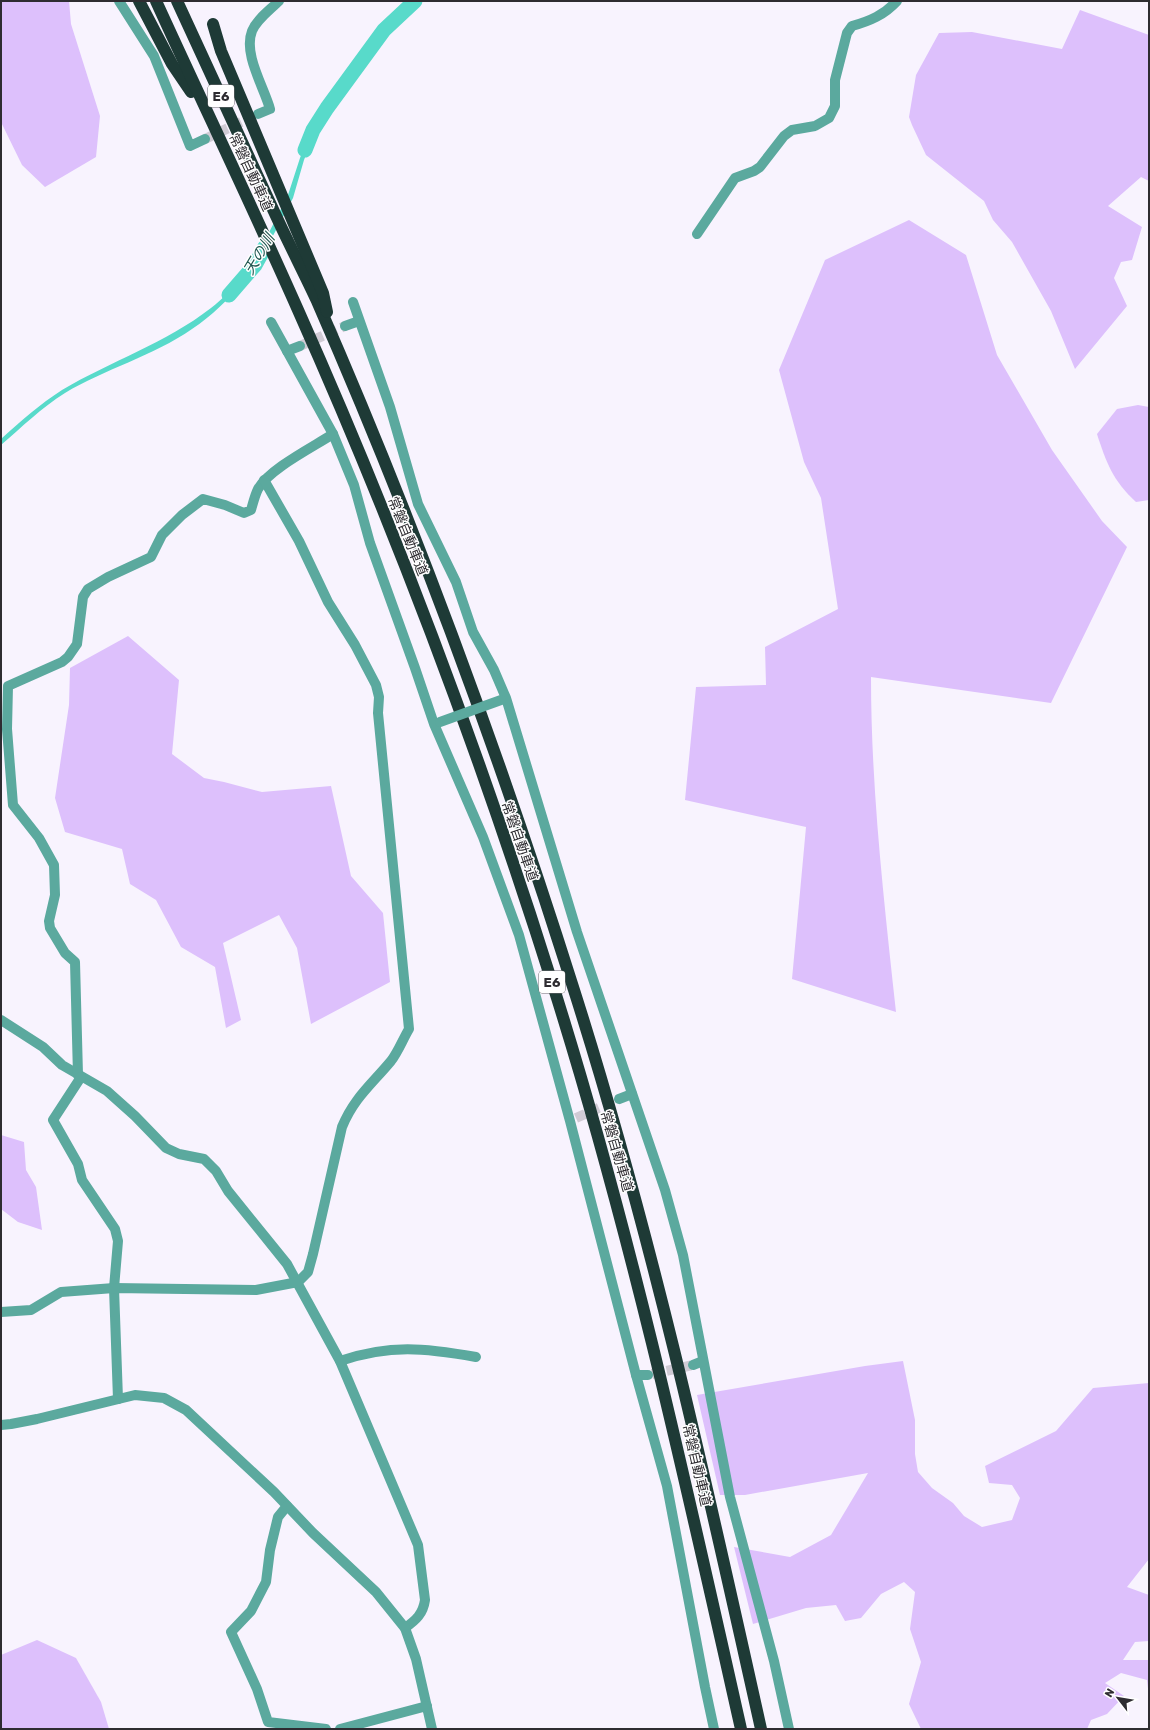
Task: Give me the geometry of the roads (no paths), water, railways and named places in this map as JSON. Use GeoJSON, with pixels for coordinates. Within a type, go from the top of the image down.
{"type":"FeatureCollection","features":[{"type":"Feature","properties":{"kind":"highway"},"geometry":{"type":"LineString","coordinates":[[139,1],[172,64],[214,126]]}},
{"type":"Feature","properties":{"kind":"highway","name":"常磐自動車道"},"geometry":{"type":"LineString","coordinates":[[156,1],[300,313],[399,553],[463,720],[558,1000],[613,1193],[662,1381],[741,1729]]}},
{"type":"Feature","properties":{"kind":"highway","name":"常磐自動車道"},"geometry":{"type":"LineString","coordinates":[[177,1],[316,299],[417,544],[477,705],[575,991],[632,1185],[679,1370],[761,1729]]}},
{"type":"Feature","properties":{"kind":"highway"},"geometry":{"type":"LineString","coordinates":[[213,24],[221,51],[323,293],[333,341]]}},
{"type":"Feature","properties":{"kind":"street"},"geometry":{"type":"LineString","coordinates":[[119,1],[154,56],[190,146],[206,139]]}},
{"type":"Feature","properties":{"kind":"street"},"geometry":{"type":"LineString","coordinates":[[258,114],[270,109],[266,94],[255,68],[250,50],[250,38],[253,30],[260,20],[279,1]]}},
{"type":"Feature","properties":{"kind":"street"},"geometry":{"type":"LineString","coordinates":[[697,234],[735,178],[754,171],[760,167],[784,136],[792,130],[815,126],[829,118],[835,106],[835,80],[847,33],[852,26],[871,21],[880,16],[897,1]]}},
{"type":"Feature","properties":{"kind":"street"},"geometry":{"type":"LineString","coordinates":[[353,302],[390,407],[418,504],[456,582],[473,632],[494,670],[577,932],[665,1190],[683,1255],[730,1497],[774,1661],[789,1729]]}},
{"type":"Feature","properties":{"kind":"street"},"geometry":{"type":"LineString","coordinates":[[345,326],[359,321]]}},
{"type":"Feature","properties":{"kind":"street"},"geometry":{"type":"LineString","coordinates":[[271,322],[333,434],[354,486],[370,543],[415,668],[483,837],[519,935],[573,1119],[636,1375],[667,1486],[714,1729]]}},
{"type":"Feature","properties":{"kind":"street"},"geometry":{"type":"LineString","coordinates":[[287,351],[300,346]]}},
{"type":"Feature","properties":{"kind":"street"},"geometry":{"type":"LineString","coordinates":[[118,1399],[114,1288],[118,1241],[115,1229],[82,1180],[78,1164],[53,1120],[80,1076],[76,962],[65,953],[50,928],[49,921],[55,895],[54,865],[39,838],[13,805],[7,729],[8,686],[62,662],[68,657],[77,644],[83,597],[88,589],[108,577],[151,557],[162,535],[182,515],[203,499],[225,505],[244,513],[251,510],[258,490],[264,480],[291,460],[333,434]]}},
{"type":"Feature","properties":{"kind":"street"},"geometry":{"type":"LineString","coordinates":[[1,1312],[31,1310],[61,1292],[114,1288],[256,1290],[298,1282],[308,1272],[342,1127],[349,1111],[363,1091],[392,1060],[409,1029],[378,713],[379,697],[376,685],[355,645],[328,602],[299,541],[264,480]]}},
{"type":"Feature","properties":{"kind":"street"},"geometry":{"type":"LineString","coordinates":[[437,723],[503,699]]}},
{"type":"Feature","properties":{"kind":"street"},"geometry":{"type":"LineString","coordinates":[[1,1020],[43,1047],[62,1065],[107,1091],[135,1116],[166,1148],[179,1154],[204,1159],[216,1171],[228,1191],[287,1264],[340,1361],[418,1545],[425,1600],[424,1610],[417,1619],[405,1628]]}},
{"type":"Feature","properties":{"kind":"street"},"geometry":{"type":"LineString","coordinates":[[619,1100],[632,1094]]}},
{"type":"Feature","properties":{"kind":"street"},"geometry":{"type":"LineString","coordinates":[[340,1361],[364,1353],[403,1348],[436,1350],[476,1357]]}},
{"type":"Feature","properties":{"kind":"street"},"geometry":{"type":"LineString","coordinates":[[693,1365],[703,1361]]}},
{"type":"Feature","properties":{"kind":"street"},"geometry":{"type":"LineString","coordinates":[[636,1375],[648,1375]]}},
{"type":"Feature","properties":{"kind":"street"},"geometry":{"type":"LineString","coordinates":[[1,1425],[37,1419],[135,1395],[164,1398],[186,1410],[376,1592],[405,1628],[416,1659],[432,1729]]}},
{"type":"Feature","properties":{"kind":"street"},"geometry":{"type":"LineString","coordinates":[[287,1506],[278,1517],[270,1550],[266,1582],[251,1611],[231,1632],[257,1689],[268,1722],[326,1729]]}},
{"type":"Feature","properties":{"kind":"street"},"geometry":{"type":"LineString","coordinates":[[340,1729],[427,1706]]}},
{"type":"Feature","properties":{"kind":"water"},"geometry":{"type":"Polygon","coordinates":[[[311,130],[315,132],[304,160],[293,198],[257,266],[253,264],[288,195],[311,130]]]}},
{"type":"Feature","properties":{"kind":"water"},"geometry":{"type":"Polygon","coordinates":[[[241,278],[244,282],[220,307],[199,324],[177,339],[80,384],[65,393],[40,411],[1,445],[1,439],[54,395],[176,332],[211,308],[227,294],[241,278]]]}},
{"type":"Feature","properties":{"kind":"waterway","name":"天の川"},"geometry":{"type":"LineString","coordinates":[[305,150],[313,130],[327,108],[384,30],[415,1]]}},
{"type":"Feature","properties":{"kind":"waterway","name":"天の川"},"geometry":{"type":"LineString","coordinates":[[229,295],[255,265],[265,247]]}},
{"type":"Feature","properties":{"kind":"tunnel"},"geometry":{"type":"LineString","coordinates":[[205,139],[256,115]]}},
{"type":"Feature","properties":{"kind":"tunnel"},"geometry":{"type":"LineString","coordinates":[[300,346],[345,326]]}},
{"type":"Feature","properties":{"kind":"tunnel"},"geometry":{"type":"LineString","coordinates":[[576,1118],[619,1099]]}},
{"type":"Feature","properties":{"kind":"tunnel"},"geometry":{"type":"LineString","coordinates":[[652,1374],[693,1365]]}}]}
